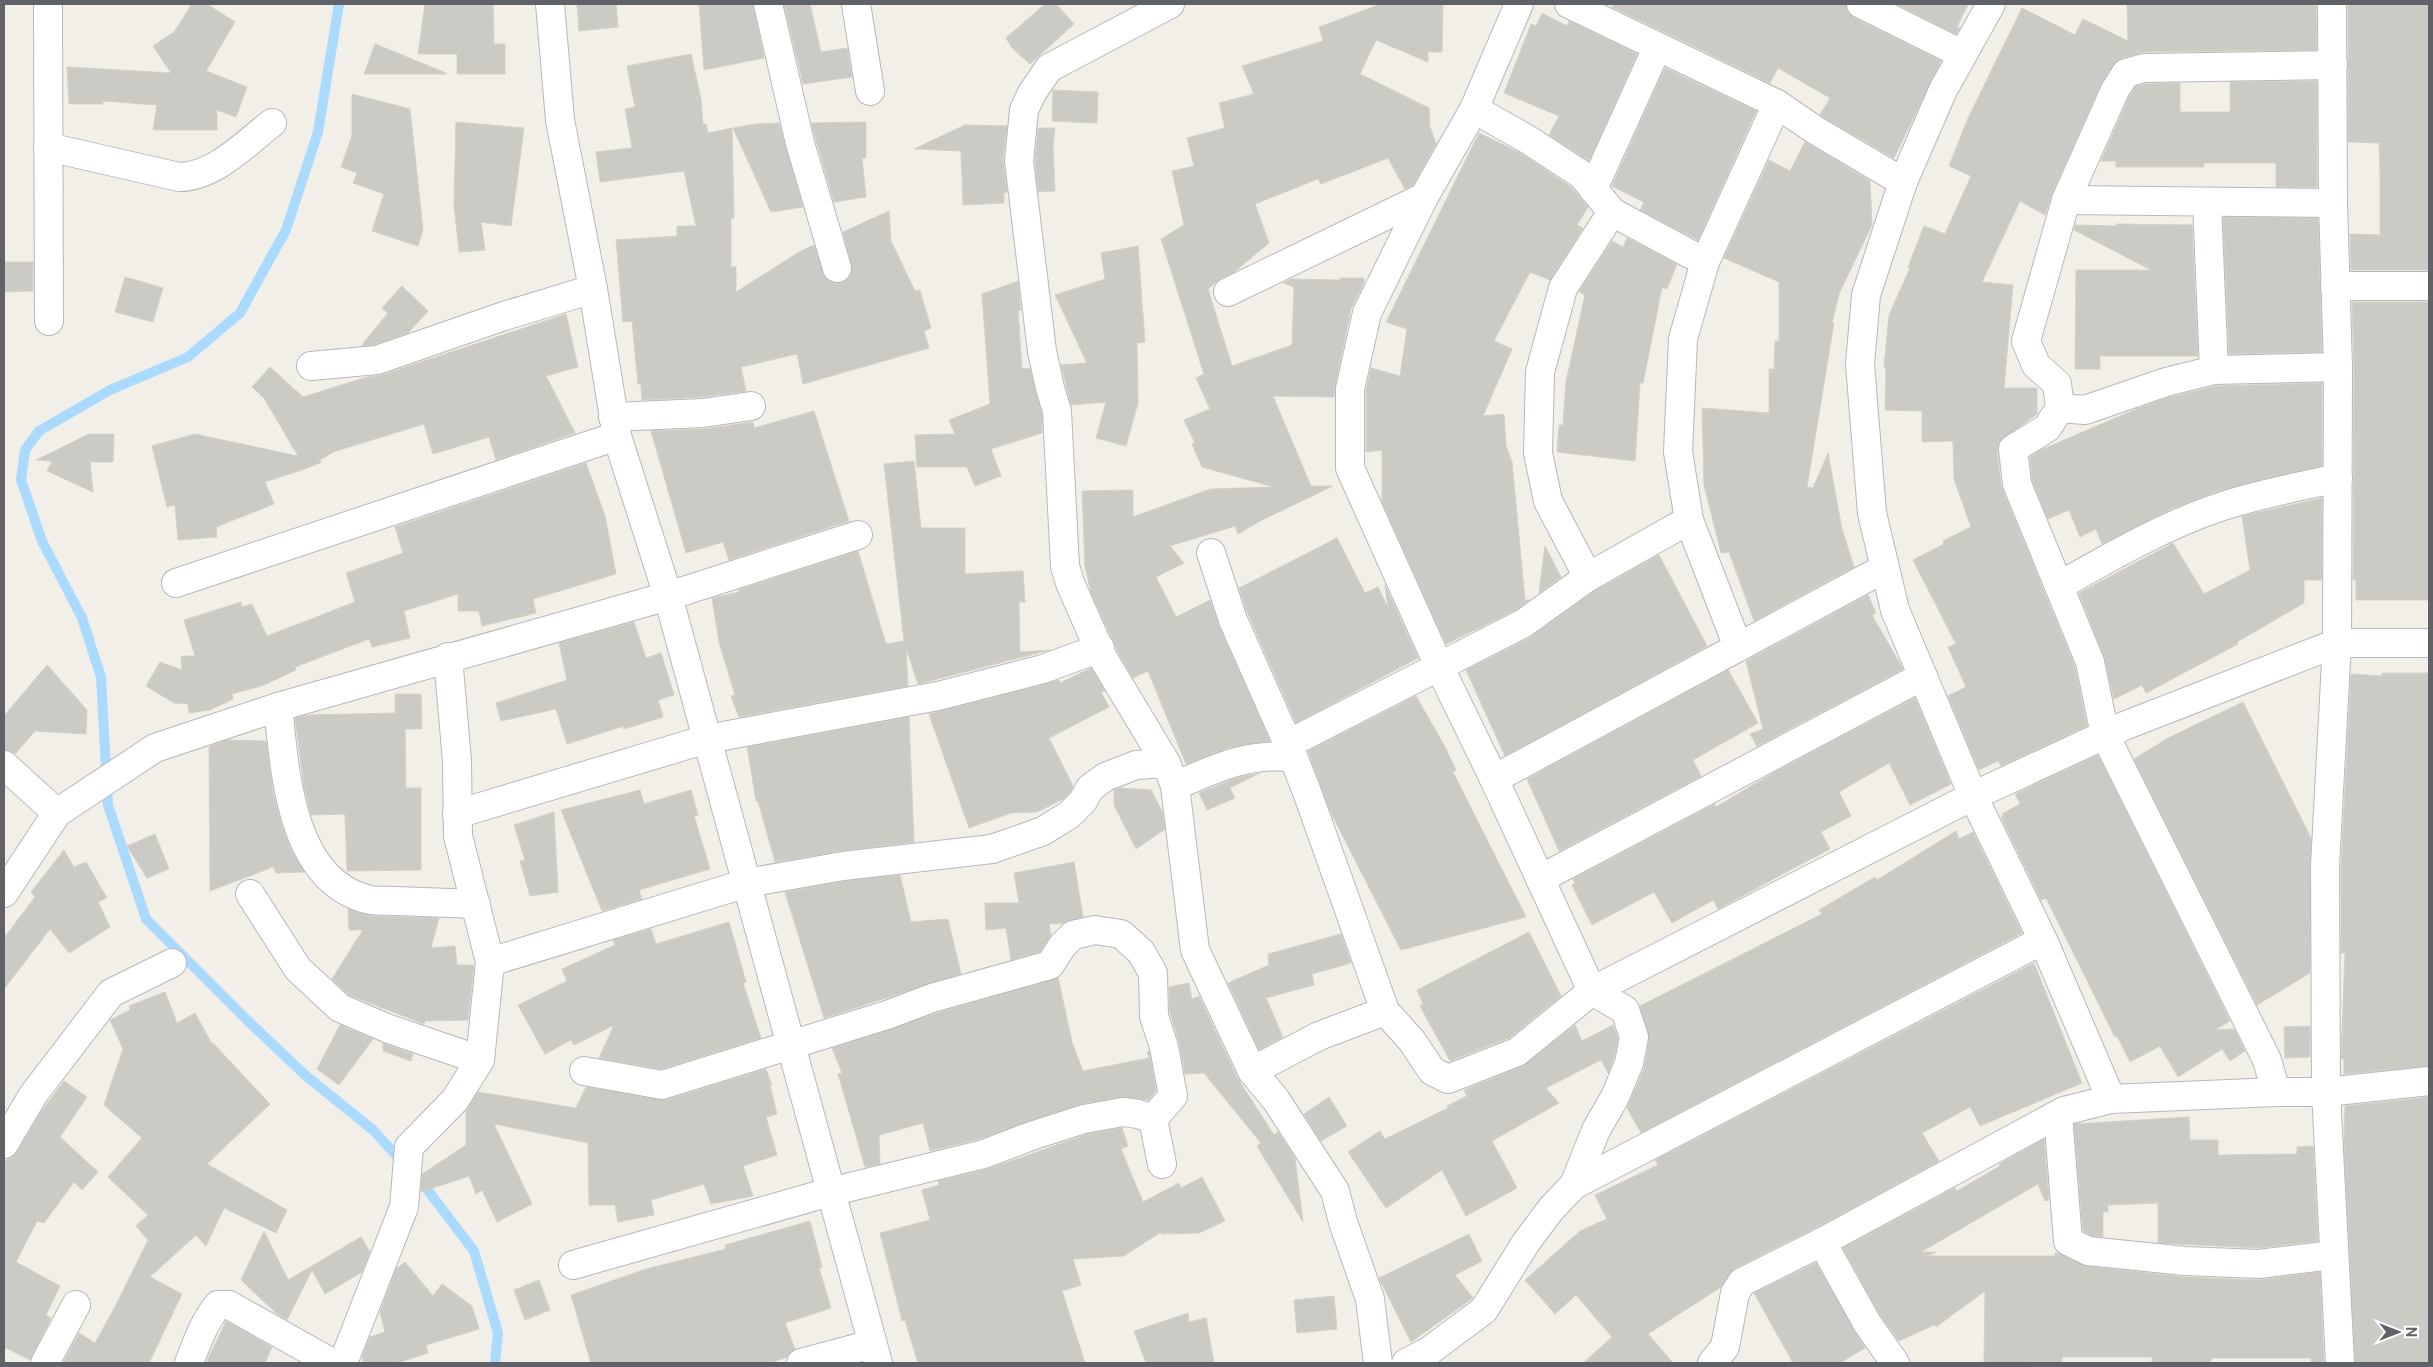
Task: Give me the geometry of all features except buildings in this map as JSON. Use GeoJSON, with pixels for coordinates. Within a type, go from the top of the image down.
{"type":"FeatureCollection","features":[{"type":"Feature","properties":{"kind":"street"},"geometry":{"type":"LineString","coordinates":[[48,4],[49,321]]}},
{"type":"Feature","properties":{"kind":"street"},"geometry":{"type":"LineString","coordinates":[[550,4],[560,120],[593,289],[615,427],[668,596],[875,1354],[801,1363]]}},
{"type":"Feature","properties":{"kind":"street"},"geometry":{"type":"LineString","coordinates":[[768,4],[800,143],[837,268]]}},
{"type":"Feature","properties":{"kind":"street"},"geometry":{"type":"LineString","coordinates":[[856,4],[870,91]]}},
{"type":"Feature","properties":{"kind":"street"},"geometry":{"type":"LineString","coordinates":[[1170,4],[1049,68],[1032,93],[1024,110],[1019,161],[1042,351],[1057,411],[1065,566],[1070,583],[1103,658],[1170,775],[1195,950],[1252,1072],[1276,1100],[1335,1191],[1343,1222],[1370,1299],[1378,1363]]}},
{"type":"Feature","properties":{"kind":"street"},"geometry":{"type":"LineString","coordinates":[[1519,4],[1474,109],[1424,197],[1367,313],[1350,389],[1350,468],[1438,666],[1494,779],[1592,991],[1625,1010],[1634,1037],[1629,1062],[1615,1097],[1596,1130],[1574,1185]]}},
{"type":"Feature","properties":{"kind":"street"},"geometry":{"type":"LineString","coordinates":[[1569,4],[1657,48],[1777,104],[1815,130],[1904,182]]}},
{"type":"Feature","properties":{"kind":"street"},"geometry":{"type":"LineString","coordinates":[[1861,4],[1962,54]]}},
{"type":"Feature","properties":{"kind":"street"},"geometry":{"type":"LineString","coordinates":[[1991,4],[1942,90],[1904,182],[1866,296],[1860,364],[1872,513],[1895,610],[1973,796],[2043,940],[2111,1099]]}},
{"type":"Feature","properties":{"kind":"street"},"geometry":{"type":"LineString","coordinates":[[2332,4],[2333,203],[2338,367],[2338,478],[2337,643],[2325,866],[2326,1092],[2340,1363]]}},
{"type":"Feature","properties":{"kind":"street"},"geometry":{"type":"LineString","coordinates":[[1593,189],[1657,48]]}},
{"type":"Feature","properties":{"kind":"street"},"geometry":{"type":"LineString","coordinates":[[2276,1092],[2267,1060],[2105,735],[2090,662],[2017,484],[2013,449],[2047,428],[2060,408],[2056,384],[2036,365],[2026,341],[2066,200],[2115,90],[2126,73],[2144,68],[2333,65]]}},
{"type":"Feature","properties":{"kind":"street"},"geometry":{"type":"LineString","coordinates":[[1738,647],[1689,520],[1678,452],[1682,339],[1705,262],[1777,104]]}},
{"type":"Feature","properties":{"kind":"street"},"geometry":{"type":"LineString","coordinates":[[1474,109],[1527,139],[1582,175],[1612,212],[1705,262]]}},
{"type":"Feature","properties":{"kind":"street"},"geometry":{"type":"LineString","coordinates":[[48,147],[179,177],[192,177],[233,154],[272,123]]}},
{"type":"Feature","properties":{"kind":"street"},"geometry":{"type":"LineString","coordinates":[[1228,292],[1424,197]]}},
{"type":"Feature","properties":{"kind":"street"},"geometry":{"type":"LineString","coordinates":[[2066,200],[2333,203]]}},
{"type":"Feature","properties":{"kind":"street"},"geometry":{"type":"LineString","coordinates":[[2207,202],[2214,370]]}},
{"type":"Feature","properties":{"kind":"street"},"geometry":{"type":"LineString","coordinates":[[1588,577],[1548,501],[1538,453],[1540,372],[1563,288],[1612,212]]}},
{"type":"Feature","properties":{"kind":"street"},"geometry":{"type":"LineString","coordinates":[[2335,286],[2429,286]]}},
{"type":"Feature","properties":{"kind":"street"},"geometry":{"type":"LineString","coordinates":[[311,366],[377,360],[504,316],[593,289]]}},
{"type":"Feature","properties":{"kind":"street"},"geometry":{"type":"LineString","coordinates":[[2060,408],[2085,410],[2166,382],[2214,370],[2338,367]]}},
{"type":"Feature","properties":{"kind":"street"},"geometry":{"type":"LineString","coordinates":[[176,584],[615,427],[751,406]]}},
{"type":"Feature","properties":{"kind":"street"},"geometry":{"type":"LineString","coordinates":[[2059,586],[2122,551],[2218,508],[2256,496],[2338,478]]}},
{"type":"Feature","properties":{"kind":"street"},"geometry":{"type":"LineString","coordinates":[[490,962],[747,883],[843,866],[992,849],[1043,831],[1069,815],[1083,801],[1090,788],[1105,777],[1136,765],[1170,775],[1227,763],[1274,756],[1290,751],[1438,666],[1524,622],[1588,577],[1689,520]]}},
{"type":"Feature","properties":{"kind":"street"},"geometry":{"type":"LineString","coordinates":[[4,893],[57,813],[154,748],[278,708],[448,657],[668,596],[858,536]]}},
{"type":"Feature","properties":{"kind":"street"},"geometry":{"type":"LineString","coordinates":[[1211,553],[1233,620],[1307,792],[1384,1011],[1412,1041],[1432,1072],[1448,1079],[1517,1052],[1592,991],[1973,796],[2124,726],[2337,643],[2429,643]]}},
{"type":"Feature","properties":{"kind":"street"},"geometry":{"type":"LineString","coordinates":[[1494,779],[1885,568]]}},
{"type":"Feature","properties":{"kind":"street"},"geometry":{"type":"LineString","coordinates":[[457,814],[707,739],[938,696],[1043,669],[1100,648]]}},
{"type":"Feature","properties":{"kind":"street"},"geometry":{"type":"LineString","coordinates":[[343,1363],[404,1206],[409,1147],[455,1100],[480,1060],[490,962],[458,836],[457,761],[448,657]]}},
{"type":"Feature","properties":{"kind":"street"},"geometry":{"type":"LineString","coordinates":[[1540,880],[1923,676]]}},
{"type":"Feature","properties":{"kind":"street"},"geometry":{"type":"LineString","coordinates":[[278,708],[287,789],[302,834],[316,862],[336,884],[366,900],[476,904]]}},
{"type":"Feature","properties":{"kind":"street"},"geometry":{"type":"LineString","coordinates":[[4,765],[57,813]]}},
{"type":"Feature","properties":{"kind":"street"},"geometry":{"type":"LineString","coordinates":[[250,894],[298,969],[340,1008],[389,1029],[480,1060]]}},
{"type":"Feature","properties":{"kind":"street"},"geometry":{"type":"LineString","coordinates":[[584,1071],[662,1085],[887,1015],[932,998],[1050,965],[1062,946],[1073,935],[1094,930],[1121,934],[1141,952],[1153,973],[1154,1016],[1164,1047],[1173,1096],[1153,1120]]}},
{"type":"Feature","properties":{"kind":"street"},"geometry":{"type":"LineString","coordinates":[[1406,1363],[1429,1350],[1484,1310],[1525,1244],[1551,1209],[1574,1185],[2043,940]]}},
{"type":"Feature","properties":{"kind":"street"},"geometry":{"type":"LineString","coordinates":[[4,1144],[32,1095],[111,993],[172,963]]}},
{"type":"Feature","properties":{"kind":"street"},"geometry":{"type":"LineString","coordinates":[[1252,1072],[1319,1036],[1384,1011]]}},
{"type":"Feature","properties":{"kind":"street"},"geometry":{"type":"LineString","coordinates":[[1712,1363],[1725,1347],[1735,1292],[1742,1282],[1822,1242],[2058,1115],[2064,1110],[2111,1099],[2276,1092],[2326,1092],[2429,1080]]}},
{"type":"Feature","properties":{"kind":"street"},"geometry":{"type":"LineString","coordinates":[[573,1265],[830,1192],[984,1154],[1031,1136],[1084,1120],[1123,1112],[1138,1114],[1153,1120]]}},
{"type":"Feature","properties":{"kind":"street"},"geometry":{"type":"LineString","coordinates":[[2058,1115],[2068,1241],[2088,1251],[2185,1261],[2259,1264],[2333,1255]]}},
{"type":"Feature","properties":{"kind":"street"},"geometry":{"type":"LineString","coordinates":[[1153,1120],[1162,1164]]}},
{"type":"Feature","properties":{"kind":"street"},"geometry":{"type":"LineString","coordinates":[[1822,1242],[1867,1323],[1893,1362]]}},
{"type":"Feature","properties":{"kind":"street"},"geometry":{"type":"LineString","coordinates":[[45,1363],[76,1305]]}},
{"type":"Feature","properties":{"kind":"street"},"geometry":{"type":"LineString","coordinates":[[189,1363],[201,1332],[218,1305],[229,1305],[332,1363]]}},
{"type":"Feature","properties":{"kind":"waterway"},"geometry":{"type":"LineString","coordinates":[[339,4],[318,132],[286,230],[240,313],[188,357],[110,390],[39,431],[25,450],[21,480],[42,541],[82,618],[101,677],[108,805],[146,919],[305,1075],[373,1130],[426,1188],[474,1251],[498,1333],[495,1363]]}}]}
